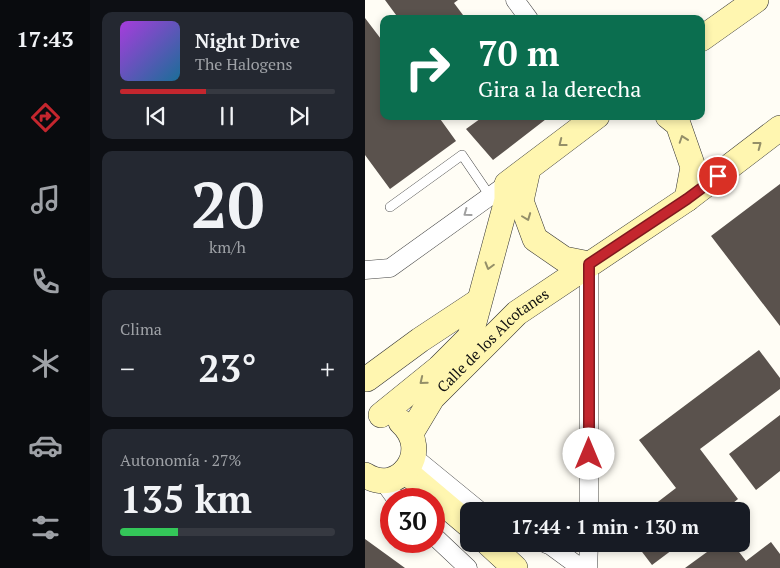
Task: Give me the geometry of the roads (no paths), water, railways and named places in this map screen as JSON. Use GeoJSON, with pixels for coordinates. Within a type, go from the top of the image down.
{"type":"FeatureCollection","features":[{"type":"Feature","properties":{"kind":"street"},"geometry":{"type":"LineString","coordinates":[[515,0],[526,15]]}},
{"type":"Feature","properties":{"kind":"street"},"geometry":{"type":"LineString","coordinates":[[705,36],[756,0]]}},
{"type":"Feature","properties":{"kind":"street"},"geometry":{"type":"LineString","coordinates":[[365,270],[390,268],[527,170],[592,120]]}},
{"type":"Feature","properties":{"kind":"street"},"geometry":{"type":"LineString","coordinates":[[673,120],[678,124],[693,167],[687,199]]}},
{"type":"Feature","properties":{"kind":"street","name":"Calle de los Alcotanes"},"geometry":{"type":"LineString","coordinates":[[411,433],[432,398],[517,313],[687,199],[780,128]]}},
{"type":"Feature","properties":{"kind":"street"},"geometry":{"type":"LineString","coordinates":[[527,170],[521,201],[535,239],[564,259],[589,264],[589,502]]}},
{"type":"Feature","properties":{"kind":"street"},"geometry":{"type":"LineString","coordinates":[[373,418],[439,368],[470,337],[507,200],[498,190]]}},
{"type":"Feature","properties":{"kind":"street"},"geometry":{"type":"LineString","coordinates":[[365,379],[479,301]]}},
{"type":"Feature","properties":{"kind":"street"},"geometry":{"type":"LineString","coordinates":[[373,418],[393,417],[403,422],[411,433],[415,447],[409,464],[394,478],[381,485]]}},
{"type":"Feature","properties":{"kind":"street"},"geometry":{"type":"LineString","coordinates":[[409,464],[466,502]]}},
{"type":"Feature","properties":{"kind":"street"},"geometry":{"type":"LineString","coordinates":[[409,464],[460,516]]}},
{"type":"Feature","properties":{"kind":"street"},"geometry":{"type":"LineString","coordinates":[[445,546],[468,568]]}},
{"type":"Feature","properties":{"kind":"street"},"geometry":{"type":"LineString","coordinates":[[498,552],[515,568]]}},
{"type":"Feature","properties":{"kind":"street"},"geometry":{"type":"LineString","coordinates":[[559,552],[581,568]]}},
{"type":"Feature","properties":{"kind":"street"},"geometry":{"type":"LineString","coordinates":[[589,552],[589,568]]}},
{"type":"Feature","properties":{"kind":"lane"},"geometry":{"type":"LineString","coordinates":[[390,207],[462,155],[498,190]]}}]}
